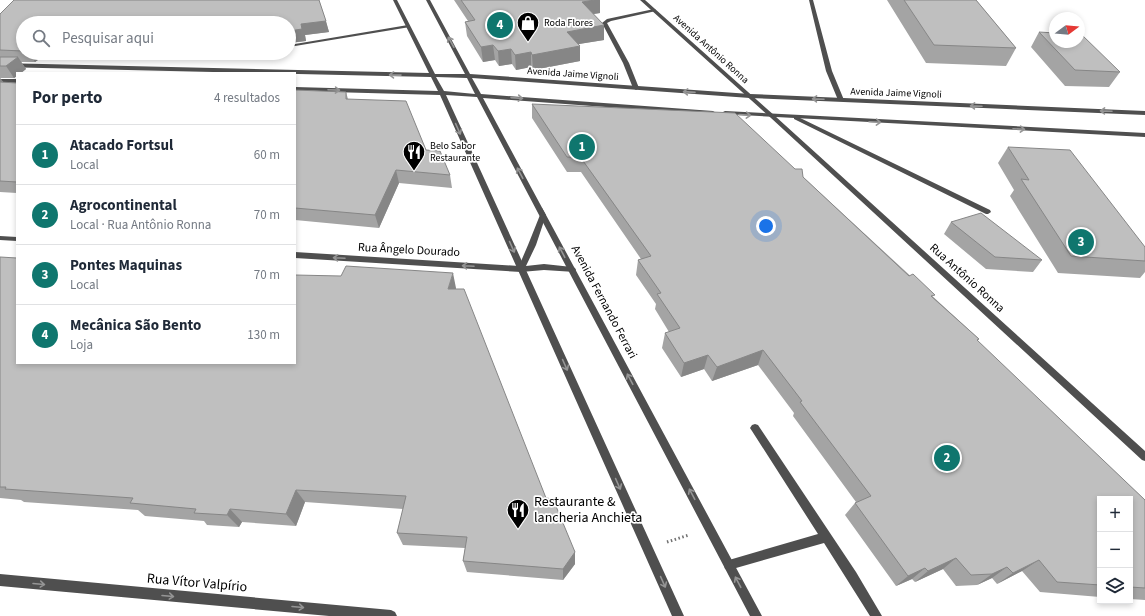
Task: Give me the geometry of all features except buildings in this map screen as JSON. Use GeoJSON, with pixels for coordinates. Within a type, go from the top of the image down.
{"type":"FeatureCollection","features":[{"type":"Feature","properties":{"kind":"street"},"geometry":{"type":"LineString","coordinates":[[395,0],[442,93],[678,616]]}},
{"type":"Feature","properties":{"kind":"street","name":"Avenida Fernando Ferrari"},"geometry":{"type":"LineString","coordinates":[[428,0],[470,76],[756,616]]}},
{"type":"Feature","properties":{"kind":"street","name":"Avenida Antônio Ronna"},"geometry":{"type":"LineString","coordinates":[[642,0],[773,117]]}},
{"type":"Feature","properties":{"kind":"street"},"geometry":{"type":"LineString","coordinates":[[810,0],[829,71],[841,100]]}},
{"type":"Feature","properties":{"kind":"street"},"geometry":{"type":"LineString","coordinates":[[636,88],[626,63],[604,23],[609,20],[654,10]]}},
{"type":"Feature","properties":{"kind":"street"},"geometry":{"type":"LineString","coordinates":[[296,45],[408,26]]}},
{"type":"Feature","properties":{"kind":"street","name":"Avenida Jaime Vignoli"},"geometry":{"type":"LineString","coordinates":[[0,65],[276,72]]}},
{"type":"Feature","properties":{"kind":"street","name":"Avenida Jaime Vignoli"},"geometry":{"type":"LineString","coordinates":[[296,73],[470,76],[750,96],[1145,113]]}},
{"type":"Feature","properties":{"kind":"street"},"geometry":{"type":"LineString","coordinates":[[0,81],[16,81]]}},
{"type":"Feature","properties":{"kind":"street"},"geometry":{"type":"LineString","coordinates":[[296,89],[442,93],[773,117],[1145,134]]}},
{"type":"Feature","properties":{"kind":"street","name":"Rua Antônio Ronna"},"geometry":{"type":"LineString","coordinates":[[773,117],[1145,457]]}},
{"type":"Feature","properties":{"kind":"street"},"geometry":{"type":"LineString","coordinates":[[796,118],[988,212]]}},
{"type":"Feature","properties":{"kind":"street"},"geometry":{"type":"LineString","coordinates":[[521,269],[543,215],[539,208]]}},
{"type":"Feature","properties":{"kind":"street"},"geometry":{"type":"LineString","coordinates":[[0,238],[16,239]]}},
{"type":"Feature","properties":{"kind":"street","name":"Rua Ângelo Dourado"},"geometry":{"type":"LineString","coordinates":[[296,255],[521,269],[544,267],[572,270]]}},
{"type":"Feature","properties":{"kind":"street"},"geometry":{"type":"LineString","coordinates":[[755,428],[876,616]]}},
{"type":"Feature","properties":{"kind":"street"},"geometry":{"type":"LineString","coordinates":[[729,564],[826,537]]}},
{"type":"Feature","properties":{"kind":"street","name":"Rua Vítor Valpírio"},"geometry":{"type":"LineString","coordinates":[[0,580],[391,616]]}},
{"type":"Feature","properties":{"kind":"path"},"geometry":{"type":"LineString","coordinates":[[647,548],[710,528]]}},
{"type":"Feature","properties":{"kind":"place","name":"Mecânica São Bento"},"geometry":{"type":"Point","coordinates":[500,25]}},
{"type":"Feature","properties":{"kind":"place","name":"Roda Flores"},"geometry":{"type":"Point","coordinates":[528,42]}},
{"type":"Feature","properties":{"kind":"place","name":"Atacado Fortsul"},"geometry":{"type":"Point","coordinates":[582,147]}},
{"type":"Feature","properties":{"kind":"place","name":"Belo Sabor Restaurante"},"geometry":{"type":"Point","coordinates":[414,172]}},
{"type":"Feature","properties":{"kind":"place","name":"Pontes Maquinas"},"geometry":{"type":"Point","coordinates":[1081,242]}},
{"type":"Feature","properties":{"kind":"place","name":"Agrocontinental"},"geometry":{"type":"Point","coordinates":[947,458]}},
{"type":"Feature","properties":{"kind":"place","name":"Restaurante & lancheria Anchieta"},"geometry":{"type":"Point","coordinates":[518,530]}}]}
